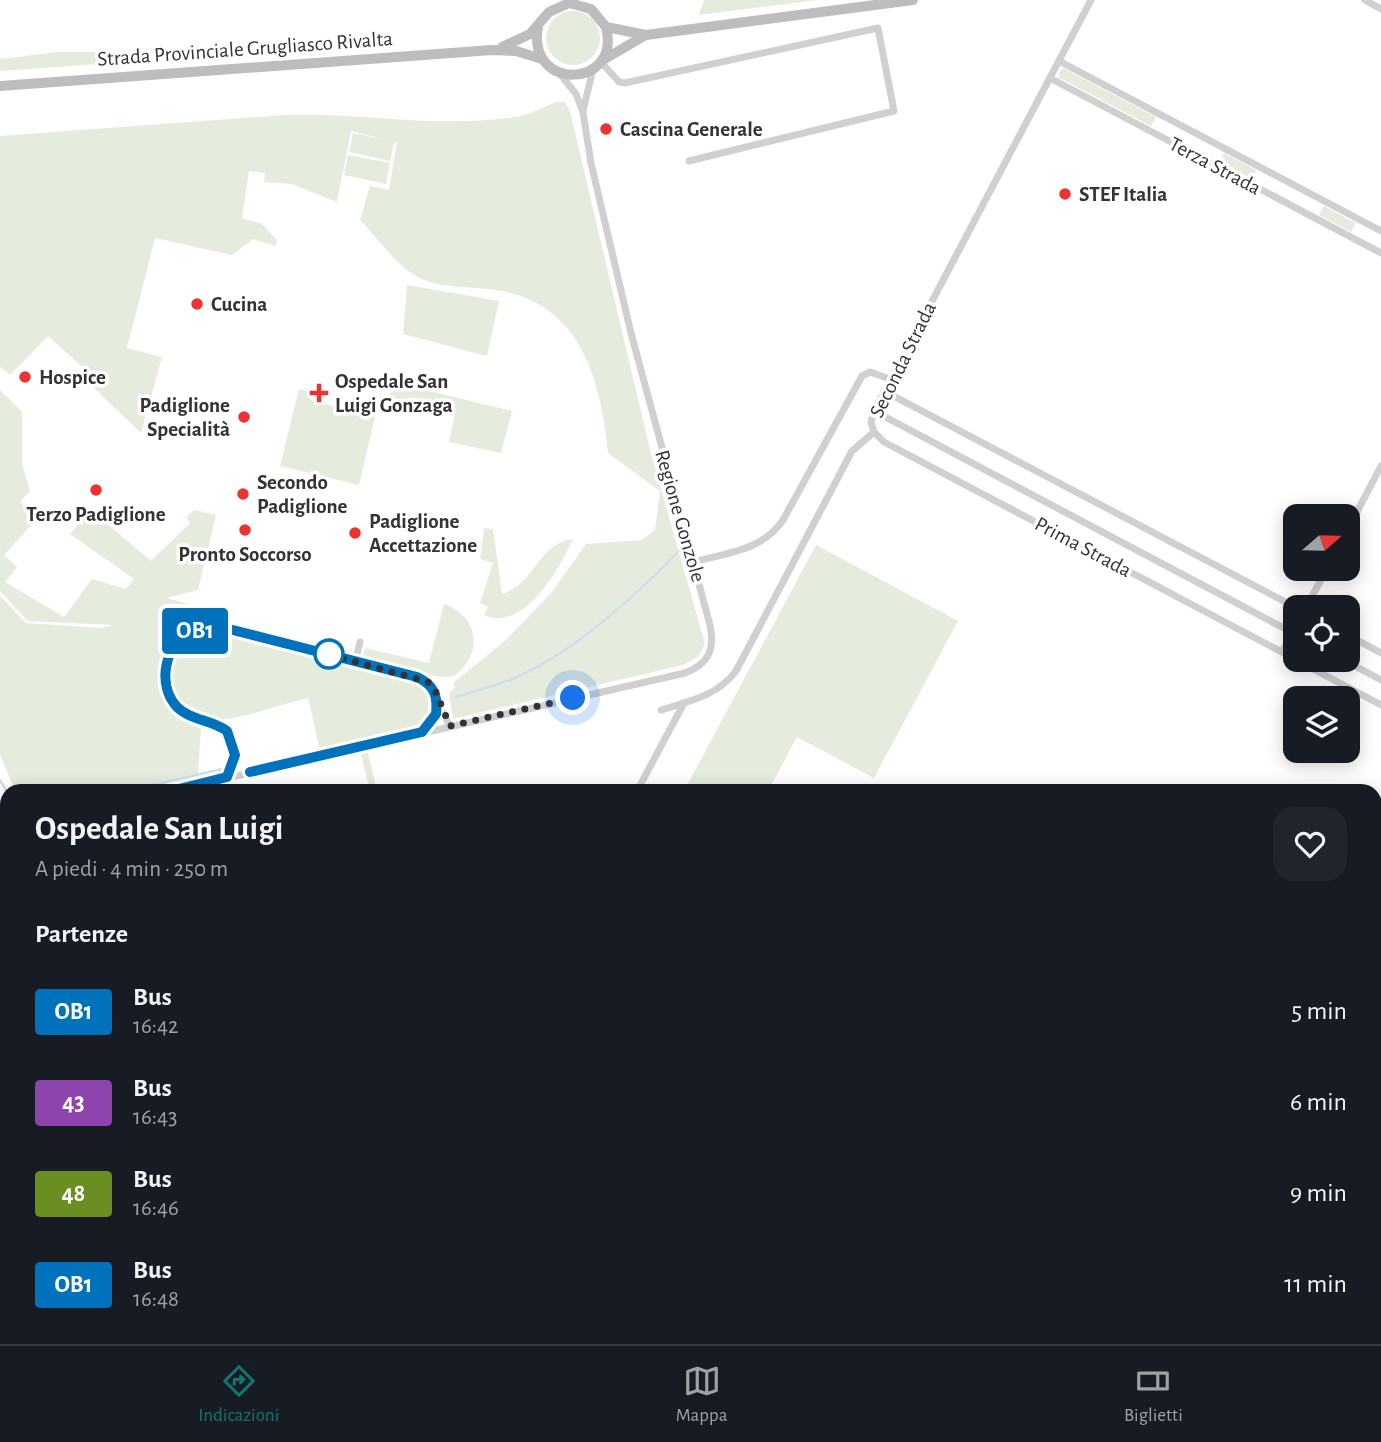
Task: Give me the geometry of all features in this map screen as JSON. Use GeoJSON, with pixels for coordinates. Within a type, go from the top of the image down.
{"type":"FeatureCollection","features":[{"type":"Feature","properties":{"kind":"street"},"geometry":{"type":"LineString","coordinates":[[606,27],[646,35],[913,0]]}},
{"type":"Feature","properties":{"kind":"street","name":"Seconda Strada"},"geometry":{"type":"LineString","coordinates":[[661,710],[719,690],[736,671],[852,451],[874,432],[871,422],[874,411],[890,379],[1091,0]]}},
{"type":"Feature","properties":{"kind":"street"},"geometry":{"type":"LineString","coordinates":[[1365,0],[1381,9]]}},
{"type":"Feature","properties":{"kind":"street"},"geometry":{"type":"LineString","coordinates":[[492,50],[515,43],[538,27],[559,3],[580,4],[591,9],[606,27],[608,45],[599,64]]}},
{"type":"Feature","properties":{"kind":"street"},"geometry":{"type":"LineString","coordinates":[[538,27],[536,38],[542,59]]}},
{"type":"Feature","properties":{"kind":"street"},"geometry":{"type":"LineString","coordinates":[[599,64],[619,82],[625,83],[878,28],[894,111],[689,161]]}},
{"type":"Feature","properties":{"kind":"street"},"geometry":{"type":"LineString","coordinates":[[492,50],[528,53],[542,59],[560,74],[572,76],[599,64],[646,35]]}},
{"type":"Feature","properties":{"kind":"street","name":"Strada Provinciale Grugliasco Rivalta"},"geometry":{"type":"LineString","coordinates":[[0,86],[492,50]]}},
{"type":"Feature","properties":{"kind":"street","name":"Terza Strada"},"geometry":{"type":"LineString","coordinates":[[1059,61],[1381,231]]}},
{"type":"Feature","properties":{"kind":"street","name":"Regione Gonzole"},"geometry":{"type":"LineString","coordinates":[[583,112],[599,64]]}},
{"type":"Feature","properties":{"kind":"street","name":"Regione Gonzole"},"geometry":{"type":"LineString","coordinates":[[199,784],[672,676],[700,666],[713,645],[694,562],[631,333],[591,163],[583,112],[576,94],[560,74]]}},
{"type":"Feature","properties":{"kind":"street","name":"Terza Strada"},"geometry":{"type":"LineString","coordinates":[[1050,78],[1381,253]]}},
{"type":"Feature","properties":{"kind":"street"},"geometry":{"type":"LineString","coordinates":[[694,562],[757,544],[771,536],[783,520],[862,376],[870,372],[890,379]]}},
{"type":"Feature","properties":{"kind":"street"},"geometry":{"type":"LineString","coordinates":[[884,391],[1283,601]]}},
{"type":"Feature","properties":{"kind":"street","name":"Prima Strada"},"geometry":{"type":"LineString","coordinates":[[874,411],[1283,626]]}},
{"type":"Feature","properties":{"kind":"street","name":"Prima Strada"},"geometry":{"type":"LineString","coordinates":[[874,432],[884,442],[1282,652]]}},
{"type":"Feature","properties":{"kind":"street"},"geometry":{"type":"LineString","coordinates":[[1360,507],[1381,466]]}},
{"type":"Feature","properties":{"kind":"street"},"geometry":{"type":"LineString","coordinates":[[227,777],[235,755],[227,731],[183,712],[167,691],[168,657],[179,641],[199,630],[225,628],[428,682],[450,726]]}},
{"type":"Feature","properties":{"kind":"street"},"geometry":{"type":"LineString","coordinates":[[355,663],[360,642]]}},
{"type":"Feature","properties":{"kind":"street"},"geometry":{"type":"LineString","coordinates":[[1360,642],[1381,653]]}},
{"type":"Feature","properties":{"kind":"street"},"geometry":{"type":"LineString","coordinates":[[1360,669],[1381,680]]}},
{"type":"Feature","properties":{"kind":"street","name":"Prima Strada"},"geometry":{"type":"LineString","coordinates":[[1320,672],[1381,705]]}},
{"type":"Feature","properties":{"kind":"street"},"geometry":{"type":"LineString","coordinates":[[422,732],[436,714],[438,701]]}},
{"type":"Feature","properties":{"kind":"street"},"geometry":{"type":"LineString","coordinates":[[642,784],[684,703]]}},
{"type":"Feature","properties":{"kind":"shaded area"},"geometry":{"type":"Polygon","coordinates":[[[704,0],[817,0],[699,15],[704,0]]]}},
{"type":"Feature","properties":{"kind":"shaded area"},"geometry":{"type":"Polygon","coordinates":[[[578,11],[588,15],[596,23],[600,38],[596,53],[588,61],[568,65],[558,61],[550,53],[546,33],[550,23],[558,15],[578,11]]]}},
{"type":"Feature","properties":{"kind":"shaded area"},"geometry":{"type":"Polygon","coordinates":[[[57,52],[114,52],[113,63],[0,71],[0,59],[57,52]]]}},
{"type":"Feature","properties":{"kind":"shaded area"},"geometry":{"type":"Polygon","coordinates":[[[1063,68],[1156,117],[1151,126],[1058,77],[1063,68]]]}},
{"type":"Feature","properties":{"kind":"shaded area"},"geometry":{"type":"Polygon","coordinates":[[[556,102],[565,102],[570,111],[650,450],[705,644],[698,657],[683,665],[453,719],[449,694],[455,687],[453,683],[506,640],[552,592],[586,544],[642,540],[655,530],[660,491],[608,453],[600,400],[593,375],[583,352],[569,331],[552,313],[530,300],[502,291],[431,282],[413,274],[397,261],[360,220],[370,186],[389,190],[397,142],[394,142],[390,161],[349,152],[353,133],[391,141],[351,131],[337,202],[292,184],[264,182],[265,173],[249,171],[242,218],[262,224],[277,240],[275,246],[253,239],[232,255],[155,238],[127,348],[162,357],[141,433],[92,386],[88,372],[48,336],[10,375],[0,367],[0,136],[284,115],[429,121],[487,120],[521,116],[556,102]]]}},
{"type":"Feature","properties":{"kind":"shaded area"},"geometry":{"type":"Polygon","coordinates":[[[1224,153],[1256,170],[1251,179],[1219,162],[1224,153]]]}},
{"type":"Feature","properties":{"kind":"shaded area"},"geometry":{"type":"Polygon","coordinates":[[[348,155],[390,163],[386,184],[344,175],[348,155]]]}},
{"type":"Feature","properties":{"kind":"shaded area"},"geometry":{"type":"Polygon","coordinates":[[[1324,206],[1356,223],[1351,232],[1319,215],[1324,206]]]}},
{"type":"Feature","properties":{"kind":"shaded area"},"geometry":{"type":"Polygon","coordinates":[[[407,285],[499,301],[487,356],[403,334],[407,285]]]}},
{"type":"Feature","properties":{"kind":"shaded area"},"geometry":{"type":"Polygon","coordinates":[[[392,382],[512,411],[501,453],[449,442],[455,413],[432,408],[431,413],[424,412],[427,401],[409,397],[406,407],[401,406],[402,400],[390,397],[392,382]]]}},
{"type":"Feature","properties":{"kind":"shaded area"},"geometry":{"type":"Polygon","coordinates":[[[299,389],[311,392],[310,400],[375,417],[359,485],[280,466],[299,389]]]}},
{"type":"Feature","properties":{"kind":"shaded area"},"geometry":{"type":"Polygon","coordinates":[[[0,390],[22,412],[22,464],[30,491],[20,502],[36,520],[4,555],[17,567],[5,582],[64,617],[92,579],[126,589],[134,579],[70,534],[91,510],[151,561],[190,523],[186,517],[194,510],[216,515],[198,590],[167,598],[220,613],[220,620],[197,624],[179,634],[166,649],[159,666],[158,684],[165,701],[179,717],[201,728],[198,774],[160,784],[12,784],[0,754],[0,596],[26,623],[102,628],[113,625],[28,621],[0,591],[0,390]]]}},
{"type":"Feature","properties":{"kind":"shaded area"},"geometry":{"type":"Polygon","coordinates":[[[484,528],[493,529],[502,594],[522,582],[552,548],[573,539],[559,566],[538,595],[513,615],[499,618],[484,615],[488,607],[480,603],[493,563],[480,559],[484,528]]]}},
{"type":"Feature","properties":{"kind":"shaded area"},"geometry":{"type":"Polygon","coordinates":[[[816,545],[958,621],[874,778],[797,737],[772,784],[688,784],[816,545]]]}},
{"type":"Feature","properties":{"kind":"shaded area"},"geometry":{"type":"Polygon","coordinates":[[[444,604],[465,617],[473,637],[470,658],[454,676],[439,677],[362,659],[365,648],[429,663],[444,604]]]}},
{"type":"Feature","properties":{"kind":"shaded area"},"geometry":{"type":"Polygon","coordinates":[[[209,631],[416,680],[430,692],[432,712],[418,729],[320,751],[308,698],[235,718],[217,719],[206,716],[195,711],[178,695],[170,675],[171,664],[180,649],[209,631]]]}},
{"type":"Feature","properties":{"kind":"shaded area"},"geometry":{"type":"Polygon","coordinates":[[[367,749],[375,784],[368,784],[360,750],[367,749]]]}},
{"type":"Feature","properties":{"kind":"waterway"},"geometry":{"type":"LineString","coordinates":[[456,697],[517,677],[560,653],[624,604],[679,551]]}},
{"type":"Feature","properties":{"kind":"waterway"},"geometry":{"type":"LineString","coordinates":[[158,784],[222,769]]}},
{"type":"Feature","properties":{"kind":"waterway"},"geometry":{"type":"LineString","coordinates":[[0,780],[2,784]]}},
{"type":"Feature","properties":{"kind":"bus line","name":"OB1"},"geometry":{"type":"LineString","coordinates":[[199,784],[227,777],[235,755],[233,740],[227,731],[183,712],[170,699],[167,691],[165,682],[168,657],[179,641],[190,633],[208,628],[225,628],[417,677],[428,682],[435,690],[438,701],[436,714],[422,732],[250,772]]}},
{"type":"Feature","properties":{"kind":"place","name":"Cascina Generale"},"geometry":{"type":"Point","coordinates":[606,129]}},
{"type":"Feature","properties":{"kind":"place","name":"STEF Italia"},"geometry":{"type":"Point","coordinates":[1065,194]}},
{"type":"Feature","properties":{"kind":"place","name":"Cucina"},"geometry":{"type":"Point","coordinates":[197,304]}},
{"type":"Feature","properties":{"kind":"place","name":"Hospice"},"geometry":{"type":"Point","coordinates":[25,377]}},
{"type":"Feature","properties":{"kind":"place","name":"Ospedale San Luigi Gonzaga"},"geometry":{"type":"Point","coordinates":[319,393]}},
{"type":"Feature","properties":{"kind":"place","name":"Padiglione Specialità"},"geometry":{"type":"Point","coordinates":[244,417]}},
{"type":"Feature","properties":{"kind":"place","name":"Terzo Padiglione"},"geometry":{"type":"Point","coordinates":[96,490]}},
{"type":"Feature","properties":{"kind":"place","name":"Secondo Padiglione"},"geometry":{"type":"Point","coordinates":[243,494]}},
{"type":"Feature","properties":{"kind":"place","name":"Pronto Soccorso"},"geometry":{"type":"Point","coordinates":[245,530]}},
{"type":"Feature","properties":{"kind":"place","name":"Padiglione Accettazione"},"geometry":{"type":"Point","coordinates":[355,533]}},
{"type":"Feature","properties":{"kind":"route"},"geometry":{"type":"LineString","coordinates":[[329,654],[324,653],[428,682],[435,690],[441,711],[450,726],[573,698]]}}]}
